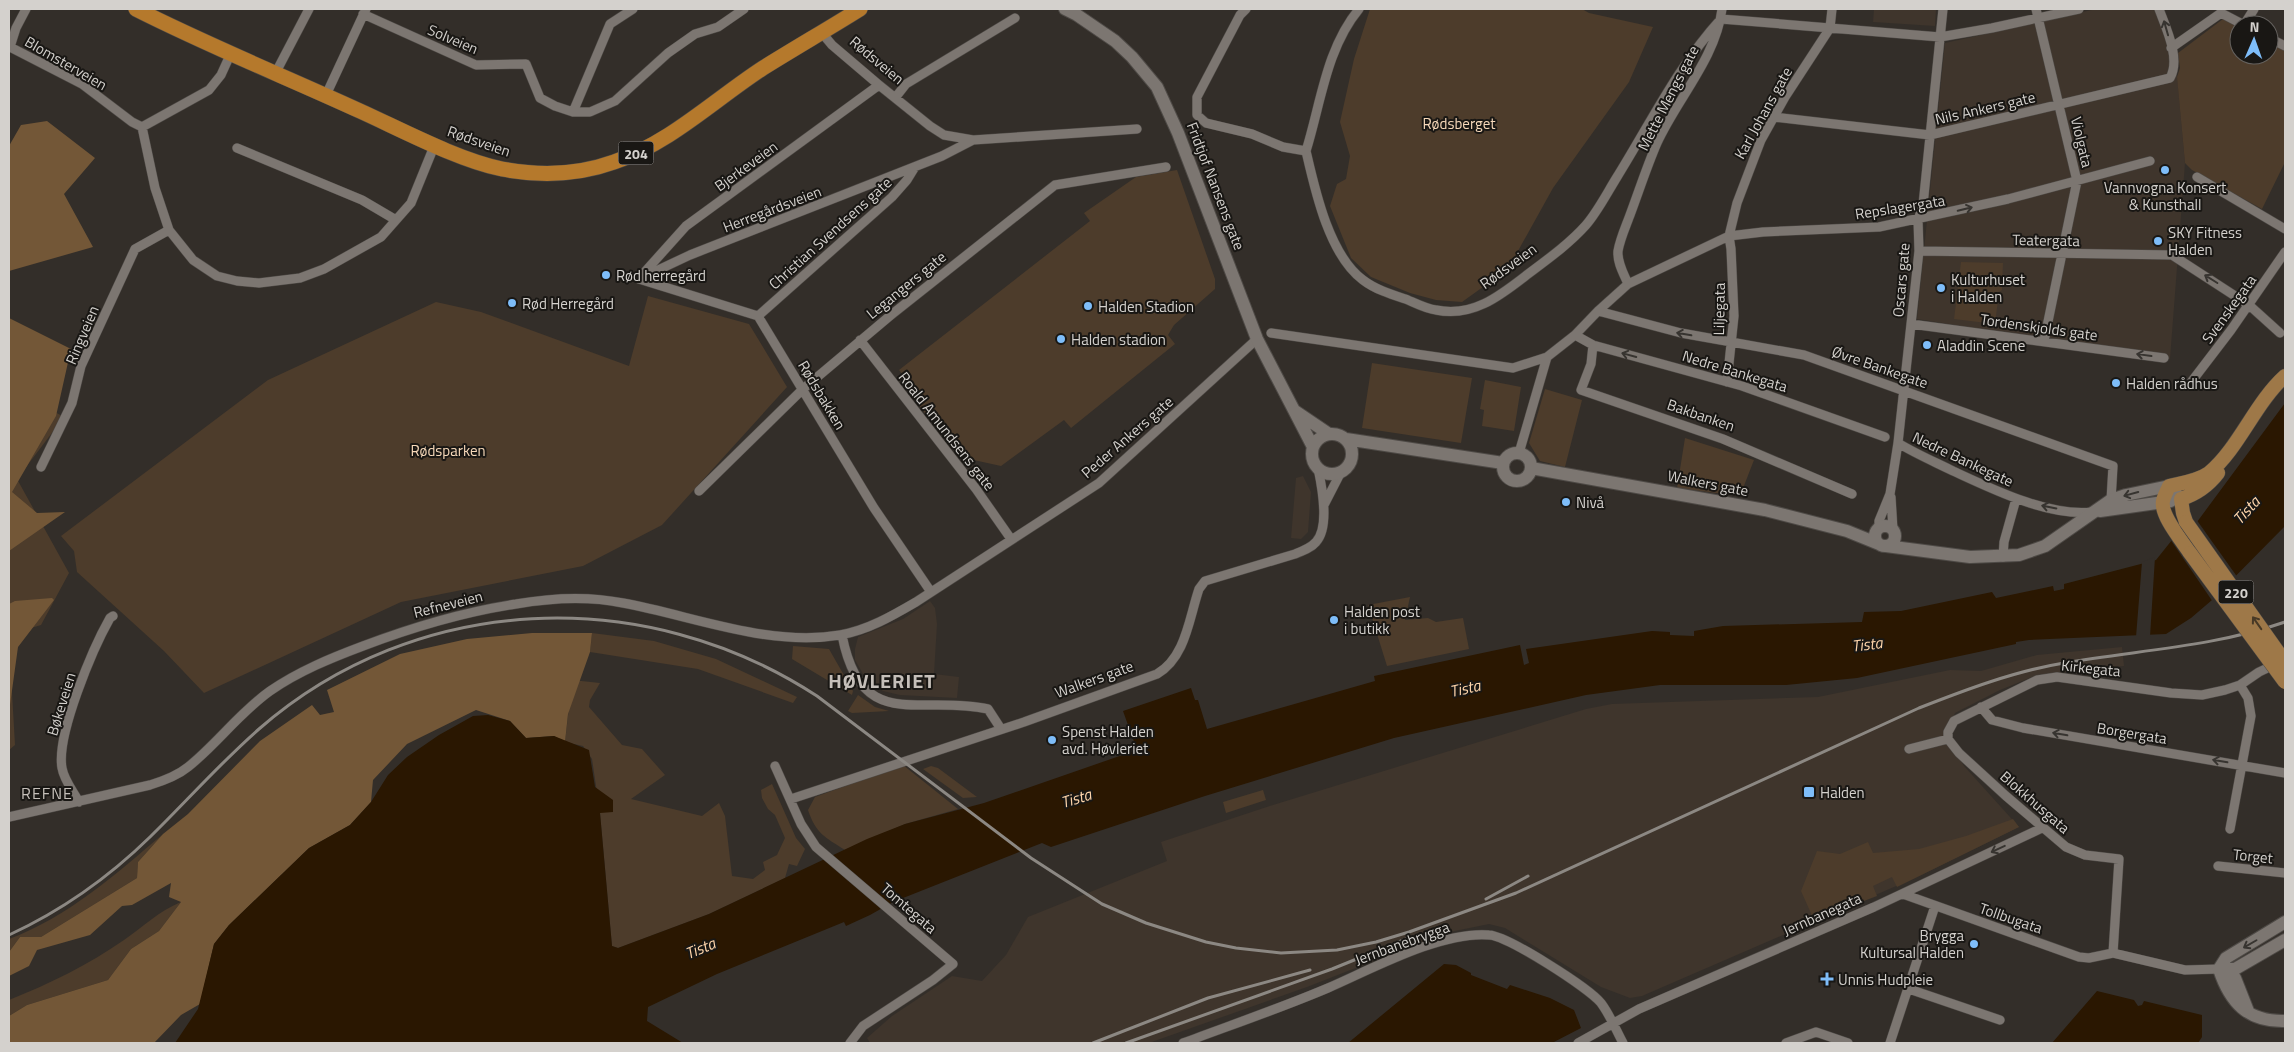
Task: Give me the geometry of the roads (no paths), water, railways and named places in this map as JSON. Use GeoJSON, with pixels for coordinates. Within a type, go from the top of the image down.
{"type":"FeatureCollection","features":[{"type":"Feature","properties":{"kind":"highway","name":"Rødsveien"},"geometry":{"type":"LineString","coordinates":[[136,9],[275,74],[483,164],[540,174],[573,172],[613,163],[643,150],[678,130],[764,68],[822,33]]}},
{"type":"Feature","properties":{"kind":"highway","name":"204"},"geometry":{"type":"LineString","coordinates":[[822,33],[860,9]]}},
{"type":"Feature","properties":{"kind":"main road"},"geometry":{"type":"LineString","coordinates":[[2162,502],[2169,486],[2203,477],[2226,454],[2267,396],[2285,376]]}},
{"type":"Feature","properties":{"kind":"main road"},"geometry":{"type":"LineString","coordinates":[[2181,499],[2194,495],[2214,479],[2220,470],[2226,454]]}},
{"type":"Feature","properties":{"kind":"main road","name":"220"},"geometry":{"type":"LineString","coordinates":[[2181,499],[2186,522],[2285,661]]}},
{"type":"Feature","properties":{"kind":"main road","name":"220"},"geometry":{"type":"LineString","coordinates":[[2162,502],[2174,531],[2285,682]]}},
{"type":"Feature","properties":{"kind":"street","name":"Blomsterveien"},"geometry":{"type":"LineString","coordinates":[[26,9],[16,28],[10,47],[82,84],[132,122],[142,127]]}},
{"type":"Feature","properties":{"kind":"street"},"geometry":{"type":"LineString","coordinates":[[275,74],[308,9]]}},
{"type":"Feature","properties":{"kind":"street"},"geometry":{"type":"LineString","coordinates":[[633,9],[610,24],[573,112],[590,112],[615,101],[668,53],[695,34],[718,27],[744,9]]}},
{"type":"Feature","properties":{"kind":"street","name":"Fridtjof Nansens gate"},"geometry":{"type":"LineString","coordinates":[[1065,9],[1115,41],[1157,87],[1178,133],[1257,339],[1313,447]]}},
{"type":"Feature","properties":{"kind":"street"},"geometry":{"type":"LineString","coordinates":[[1246,9],[1240,15],[1197,97],[1198,114],[1202,121],[1252,134],[1283,147],[1306,151],[1332,58],[1345,28],[1359,9]]}},
{"type":"Feature","properties":{"kind":"street","name":"Mette Mengs gate"},"geometry":{"type":"LineString","coordinates":[[1628,284],[1618,252],[1635,200],[1658,142],[1690,88],[1721,20],[1722,9]]}},
{"type":"Feature","properties":{"kind":"street","name":"Karl Johans gate"},"geometry":{"type":"LineString","coordinates":[[1729,236],[1737,203],[1749,167],[1774,117],[1830,28],[1832,9]]}},
{"type":"Feature","properties":{"kind":"street","name":"Oscars gate"},"geometry":{"type":"LineString","coordinates":[[1879,528],[1879,521],[1890,494],[1898,443],[1920,251],[1918,220],[1923,205],[1943,9]]}},
{"type":"Feature","properties":{"kind":"street"},"geometry":{"type":"LineString","coordinates":[[1721,20],[1940,37],[2037,13],[2079,9]]}},
{"type":"Feature","properties":{"kind":"street"},"geometry":{"type":"LineString","coordinates":[[2159,9],[2171,48],[2221,13],[2229,17]]}},
{"type":"Feature","properties":{"kind":"street"},"geometry":{"type":"LineString","coordinates":[[326,96],[364,11]]}},
{"type":"Feature","properties":{"kind":"street","name":"Solveien"},"geometry":{"type":"LineString","coordinates":[[364,11],[476,65],[526,64],[540,98],[555,106],[573,112]]}},
{"type":"Feature","properties":{"kind":"street","name":"Violgata"},"geometry":{"type":"LineString","coordinates":[[2037,13],[2077,182],[2044,341]]}},
{"type":"Feature","properties":{"kind":"street"},"geometry":{"type":"LineString","coordinates":[[896,98],[906,84],[1016,18]]}},
{"type":"Feature","properties":{"kind":"street","name":"Rødsveien"},"geometry":{"type":"LineString","coordinates":[[1306,151],[1318,199],[1329,231],[1347,264],[1363,280],[1388,293],[1437,311],[1459,311],[1478,308],[1498,297],[1550,257],[1587,224],[1673,85],[1705,37],[1721,20]]}},
{"type":"Feature","properties":{"kind":"street","name":"Rødsveien"},"geometry":{"type":"LineString","coordinates":[[822,33],[832,45],[878,85],[936,131],[955,138],[973,140],[1137,128]]}},
{"type":"Feature","properties":{"kind":"street","name":"Nils Ankers gate"},"geometry":{"type":"LineString","coordinates":[[1774,117],[1930,135],[2059,106],[2170,78],[2174,71],[2171,48]]}},
{"type":"Feature","properties":{"kind":"street"},"geometry":{"type":"LineString","coordinates":[[231,53],[221,76],[209,90],[142,127],[155,188],[169,230],[193,260],[217,276],[237,281],[259,282],[300,278],[324,269],[381,237],[411,203],[435,144]]}},
{"type":"Feature","properties":{"kind":"street","name":"Bjerkeveien"},"geometry":{"type":"LineString","coordinates":[[639,279],[686,226],[878,85]]}},
{"type":"Feature","properties":{"kind":"street","name":"Rødsveien"},"geometry":{"type":"LineString","coordinates":[[915,167],[958,149],[973,140]]}},
{"type":"Feature","properties":{"kind":"street"},"geometry":{"type":"LineString","coordinates":[[237,148],[356,198],[396,220]]}},
{"type":"Feature","properties":{"kind":"street","name":"Repslagergata"},"geometry":{"type":"LineString","coordinates":[[1547,357],[1575,335],[1628,284],[1729,236],[1763,232],[1879,227],[1918,220],[2077,182],[2150,162]]}},
{"type":"Feature","properties":{"kind":"street","name":"Herregårdsveien"},"geometry":{"type":"LineString","coordinates":[[639,279],[690,255],[915,167]]}},
{"type":"Feature","properties":{"kind":"street","name":"Christian Svendsens gate"},"geometry":{"type":"LineString","coordinates":[[758,316],[892,197],[907,180],[915,167]]}},
{"type":"Feature","properties":{"kind":"street","name":"Legangers gate"},"geometry":{"type":"LineString","coordinates":[[699,491],[802,389],[860,340],[1055,185],[1166,167]]}},
{"type":"Feature","properties":{"kind":"street"},"geometry":{"type":"LineString","coordinates":[[2197,177],[2285,229]]}},
{"type":"Feature","properties":{"kind":"street","name":"Ringveien"},"geometry":{"type":"LineString","coordinates":[[41,468],[72,402],[81,366],[135,249],[169,230]]}},
{"type":"Feature","properties":{"kind":"street","name":"Liljegata"},"geometry":{"type":"LineString","coordinates":[[1727,382],[1732,341],[1734,294],[1729,236]]}},
{"type":"Feature","properties":{"kind":"street","name":"Teatergata"},"geometry":{"type":"LineString","coordinates":[[1920,251],[2172,255],[2249,305]]}},
{"type":"Feature","properties":{"kind":"street","name":"Svenskegata"},"geometry":{"type":"LineString","coordinates":[[2192,381],[2249,305],[2285,252]]}},
{"type":"Feature","properties":{"kind":"street"},"geometry":{"type":"LineString","coordinates":[[639,279],[758,316]]}},
{"type":"Feature","properties":{"kind":"street"},"geometry":{"type":"LineString","coordinates":[[2249,305],[2280,333]]}},
{"type":"Feature","properties":{"kind":"street","name":"Øvre Bankegate"},"geometry":{"type":"LineString","coordinates":[[1598,311],[1680,333],[1804,355],[2112,466],[2111,500]]}},
{"type":"Feature","properties":{"kind":"street","name":"Rødsbakken"},"geometry":{"type":"LineString","coordinates":[[758,316],[874,508],[931,592]]}},
{"type":"Feature","properties":{"kind":"street","name":"Tordenskjolds gate"},"geometry":{"type":"LineString","coordinates":[[1911,324],[2164,358]]}},
{"type":"Feature","properties":{"kind":"street"},"geometry":{"type":"LineString","coordinates":[[1272,333],[1505,368],[1512,368],[1547,357]]}},
{"type":"Feature","properties":{"kind":"street","name":"Nedre Bankegata"},"geometry":{"type":"LineString","coordinates":[[1575,335],[1593,345],[1727,382],[1885,437]]}},
{"type":"Feature","properties":{"kind":"street","name":"Peder Ankers gate"},"geometry":{"type":"LineString","coordinates":[[931,592],[1099,483],[1257,339]]}},
{"type":"Feature","properties":{"kind":"street","name":"Roald Amundsens gate"},"geometry":{"type":"LineString","coordinates":[[860,340],[976,489],[1012,539]]}},
{"type":"Feature","properties":{"kind":"street","name":"Bakbanken"},"geometry":{"type":"LineString","coordinates":[[1593,345],[1590,364],[1581,390],[1724,439],[1852,494]]}},
{"type":"Feature","properties":{"kind":"street"},"geometry":{"type":"LineString","coordinates":[[1519,453],[1547,357]]}},
{"type":"Feature","properties":{"kind":"street","name":"Fridtjof Nansens gate"},"geometry":{"type":"LineString","coordinates":[[1293,409],[1329,434]]}},
{"type":"Feature","properties":{"kind":"street"},"geometry":{"type":"LineString","coordinates":[[1329,434],[1338,434],[1346,439],[1351,446],[1350,464],[1341,472],[1329,474],[1318,468],[1314,462],[1313,447],[1319,438],[1329,434]]}},
{"type":"Feature","properties":{"kind":"street"},"geometry":{"type":"LineString","coordinates":[[1346,439],[1503,462]]}},
{"type":"Feature","properties":{"kind":"street"},"geometry":{"type":"LineString","coordinates":[[1352,454],[1382,443]]}},
{"type":"Feature","properties":{"kind":"street","name":"Nedre Bankegate"},"geometry":{"type":"LineString","coordinates":[[1898,443],[2016,499],[2083,513],[2097,511]]}},
{"type":"Feature","properties":{"kind":"street"},"geometry":{"type":"LineString","coordinates":[[1519,453],[1529,460],[1530,468],[1525,478],[1510,479],[1504,472],[1503,462],[1509,455],[1519,453]]}},
{"type":"Feature","properties":{"kind":"street","name":"Walkers gate"},"geometry":{"type":"LineString","coordinates":[[791,799],[1001,729],[1157,674],[1166,669],[1180,651],[1199,589],[1205,581],[1308,549],[1317,542],[1320,535],[1324,505],[1318,468]]}},
{"type":"Feature","properties":{"kind":"street","name":"Walkers gate"},"geometry":{"type":"LineString","coordinates":[[1530,468],[1748,507],[1857,534],[1879,528]]}},
{"type":"Feature","properties":{"kind":"street","name":"Walkers gate"},"geometry":{"type":"LineString","coordinates":[[1324,505],[1341,472]]}},
{"type":"Feature","properties":{"kind":"street"},"geometry":{"type":"LineString","coordinates":[[1857,534],[1883,545],[1928,550],[1952,556],[2003,557],[2030,553],[2039,549],[2111,500],[2126,495],[2169,486],[2181,499]]}},
{"type":"Feature","properties":{"kind":"street","name":"Oscars gate"},"geometry":{"type":"LineString","coordinates":[[1890,494],[1894,531]]}},
{"type":"Feature","properties":{"kind":"street","name":"Nedre Bankegate"},"geometry":{"type":"LineString","coordinates":[[2003,557],[2004,542],[2016,499]]}},
{"type":"Feature","properties":{"kind":"street"},"geometry":{"type":"LineString","coordinates":[[2097,511],[2181,499]]}},
{"type":"Feature","properties":{"kind":"street"},"geometry":{"type":"LineString","coordinates":[[1894,531],[1895,538],[1892,544],[1883,545],[1876,539],[1879,528],[1890,527],[1928,550]]}},
{"type":"Feature","properties":{"kind":"street","name":"Refneveien"},"geometry":{"type":"LineString","coordinates":[[9,817],[150,785],[170,778],[187,768],[253,704],[288,679],[319,664],[410,628],[466,612],[538,601],[584,599],[621,602],[772,635],[804,638],[842,635],[888,618],[931,592]]}},
{"type":"Feature","properties":{"kind":"street","name":"Bøkeveien"},"geometry":{"type":"LineString","coordinates":[[79,802],[67,782],[62,767],[62,745],[96,644],[110,618],[113,616]]}},
{"type":"Feature","properties":{"kind":"street"},"geometry":{"type":"LineString","coordinates":[[842,635],[846,658],[856,678],[862,688],[872,695],[889,702],[907,705],[988,709],[1001,729]]}},
{"type":"Feature","properties":{"kind":"street","name":"Kirkegata"},"geometry":{"type":"LineString","coordinates":[[1948,739],[1948,732],[1954,721],[2037,680],[2057,676],[2187,695],[2210,693],[2240,685],[2259,672],[2285,647]]}},
{"type":"Feature","properties":{"kind":"street","name":"Kirkegata"},"geometry":{"type":"LineString","coordinates":[[2259,672],[2285,661]]}},
{"type":"Feature","properties":{"kind":"street"},"geometry":{"type":"LineString","coordinates":[[2230,829],[2251,709],[2248,698],[2240,685]]}},
{"type":"Feature","properties":{"kind":"street","name":"Borgergata"},"geometry":{"type":"LineString","coordinates":[[1980,707],[1992,720],[2023,728],[2285,773]]}},
{"type":"Feature","properties":{"kind":"street"},"geometry":{"type":"LineString","coordinates":[[1908,749],[1948,739]]}},
{"type":"Feature","properties":{"kind":"street","name":"Blokkhusgata"},"geometry":{"type":"LineString","coordinates":[[1948,739],[1959,753],[2042,828],[2073,851],[2085,855],[2119,859],[2113,953]]}},
{"type":"Feature","properties":{"kind":"street","name":"Tomtegata"},"geometry":{"type":"LineString","coordinates":[[776,766],[805,831],[821,852],[953,964],[933,980],[863,1026],[850,1043]]}},
{"type":"Feature","properties":{"kind":"street","name":"Jernbanegata"},"geometry":{"type":"LineString","coordinates":[[1578,1043],[1639,1008],[1903,894],[2042,828]]}},
{"type":"Feature","properties":{"kind":"street","name":"Torget"},"geometry":{"type":"LineString","coordinates":[[2218,866],[2285,873]]}},
{"type":"Feature","properties":{"kind":"street","name":"Tollbugata"},"geometry":{"type":"LineString","coordinates":[[1903,894],[2079,957],[2089,958],[2113,953]]}},
{"type":"Feature","properties":{"kind":"street"},"geometry":{"type":"LineString","coordinates":[[1890,1043],[1935,906]]}},
{"type":"Feature","properties":{"kind":"street"},"geometry":{"type":"LineString","coordinates":[[2219,970],[2226,958],[2285,922]]}},
{"type":"Feature","properties":{"kind":"street","name":"Jernbanebrygga"},"geometry":{"type":"LineString","coordinates":[[1183,1043],[1446,940],[1475,935],[1491,935],[1506,940],[1526,950],[1585,989],[1602,1003],[1623,1043]]}},
{"type":"Feature","properties":{"kind":"street"},"geometry":{"type":"LineString","coordinates":[[2113,953],[2185,970],[2234,969],[2285,940]]}},
{"type":"Feature","properties":{"kind":"street"},"geometry":{"type":"LineString","coordinates":[[2219,970],[2226,989],[2234,1000],[2250,1012],[2274,1021],[2285,1021]]}},
{"type":"Feature","properties":{"kind":"street"},"geometry":{"type":"LineString","coordinates":[[1909,989],[2000,1020]]}},
{"type":"Feature","properties":{"kind":"street"},"geometry":{"type":"LineString","coordinates":[[1786,1043],[1816,1032],[1848,1043]]}},
{"type":"Feature","properties":{"kind":"water","name":"Tista"},"geometry":{"type":"Polygon","coordinates":[[[2285,403],[2285,526],[2212,600],[2191,618],[2166,634],[2029,640],[1857,678],[1786,685],[1660,685],[1586,695],[1394,738],[1205,796],[1051,847],[1042,843],[893,902],[846,926],[844,922],[717,974],[648,1007],[647,1021],[683,1043],[175,1043],[198,1009],[214,944],[229,925],[309,848],[350,825],[371,802],[388,775],[407,757],[439,735],[473,716],[488,715],[510,721],[526,738],[554,736],[589,750],[595,787],[613,800],[613,812],[600,813],[612,946],[618,948],[709,914],[867,839],[905,824],[984,803],[1137,750],[1123,711],[1191,688],[1195,700],[1198,700],[1207,729],[1375,681],[1374,676],[1520,645],[1524,665],[1529,663],[1526,649],[1652,631],[1670,632],[1670,635],[1694,636],[1694,631],[1723,626],[1862,622],[1864,612],[1901,611],[1992,592],[1996,598],[2053,586],[2054,591],[2064,589],[2064,584],[2156,560],[2172,540],[2197,522],[2285,403]]]}},
{"type":"Feature","properties":{"kind":"water"},"geometry":{"type":"Polygon","coordinates":[[[1444,964],[1456,965],[1471,973],[1471,975],[1507,989],[1510,985],[1550,998],[1574,1010],[1581,1028],[1552,1043],[1348,1043],[1444,964]]]}},
{"type":"Feature","properties":{"kind":"water"},"geometry":{"type":"Polygon","coordinates":[[[2097,991],[2134,1000],[2138,1006],[2142,1005],[2144,1001],[2202,1015],[2202,1037],[2198,1043],[2052,1043],[2097,991]]]}},
{"type":"Feature","properties":{"kind":"railway"},"geometry":{"type":"LineString","coordinates":[[9,935],[47,915],[101,880],[150,837],[259,729],[321,684],[388,650],[459,629],[532,619],[606,621],[679,634],[750,659],[817,696],[1031,858],[1102,904],[1146,923],[1206,942],[1236,948],[1281,953],[1337,950],[1376,942],[1516,893],[1919,708],[1990,682],[2046,666],[2203,643],[2285,622]]}},
{"type":"Feature","properties":{"kind":"railway"},"geometry":{"type":"LineString","coordinates":[[1486,899],[1528,876]]}},
{"type":"Feature","properties":{"kind":"railway"},"geometry":{"type":"LineString","coordinates":[[1126,1043],[1332,969],[1406,939]]}},
{"type":"Feature","properties":{"kind":"railway"},"geometry":{"type":"LineString","coordinates":[[1093,1043],[1208,998],[1310,970]]}},
{"type":"Feature","properties":{"kind":"place","name":"Vannvogna Konsert & Kunsthall"},"geometry":{"type":"Point","coordinates":[2165,170]}},
{"type":"Feature","properties":{"kind":"place","name":"SKY Fitness Halden"},"geometry":{"type":"Point","coordinates":[2158,241]}},
{"type":"Feature","properties":{"kind":"place","name":"Rød herregård"},"geometry":{"type":"Point","coordinates":[606,275]}},
{"type":"Feature","properties":{"kind":"place","name":"Kulturhuset i Halden"},"geometry":{"type":"Point","coordinates":[1941,288]}},
{"type":"Feature","properties":{"kind":"place","name":"Rød Herregård"},"geometry":{"type":"Point","coordinates":[512,303]}},
{"type":"Feature","properties":{"kind":"place","name":"Halden Stadion"},"geometry":{"type":"Point","coordinates":[1088,306]}},
{"type":"Feature","properties":{"kind":"place","name":"Halden stadion"},"geometry":{"type":"Point","coordinates":[1061,339]}},
{"type":"Feature","properties":{"kind":"place","name":"Aladdin Scene"},"geometry":{"type":"Point","coordinates":[1927,345]}},
{"type":"Feature","properties":{"kind":"place","name":"Halden rådhus"},"geometry":{"type":"Point","coordinates":[2116,383]}},
{"type":"Feature","properties":{"kind":"place","name":"Nivå"},"geometry":{"type":"Point","coordinates":[1566,502]}},
{"type":"Feature","properties":{"kind":"place","name":"Halden post i butikk"},"geometry":{"type":"Point","coordinates":[1334,620]}},
{"type":"Feature","properties":{"kind":"place","name":"Spenst Halden avd. Høvleriet"},"geometry":{"type":"Point","coordinates":[1052,740]}},
{"type":"Feature","properties":{"kind":"place","name":"Halden"},"geometry":{"type":"Point","coordinates":[1809,792]}},
{"type":"Feature","properties":{"kind":"place","name":"Brygga Kultursal Halden"},"geometry":{"type":"Point","coordinates":[1974,944]}},
{"type":"Feature","properties":{"kind":"place","name":"Unnis Hudpleie"},"geometry":{"type":"Point","coordinates":[1827,979]}},
{"type":"Feature","properties":{"kind":"district","name":"HØVLERIET"},"geometry":{"type":"Point","coordinates":[882,680]}},
{"type":"Feature","properties":{"kind":"district","name":"REFNE"},"geometry":{"type":"Point","coordinates":[47,793]}},
{"type":"Feature","properties":{"kind":"park label","name":"Rødsberget"},"geometry":{"type":"Point","coordinates":[1459,123]}},
{"type":"Feature","properties":{"kind":"park label","name":"Rødsparken"},"geometry":{"type":"Point","coordinates":[448,450]}}]}
